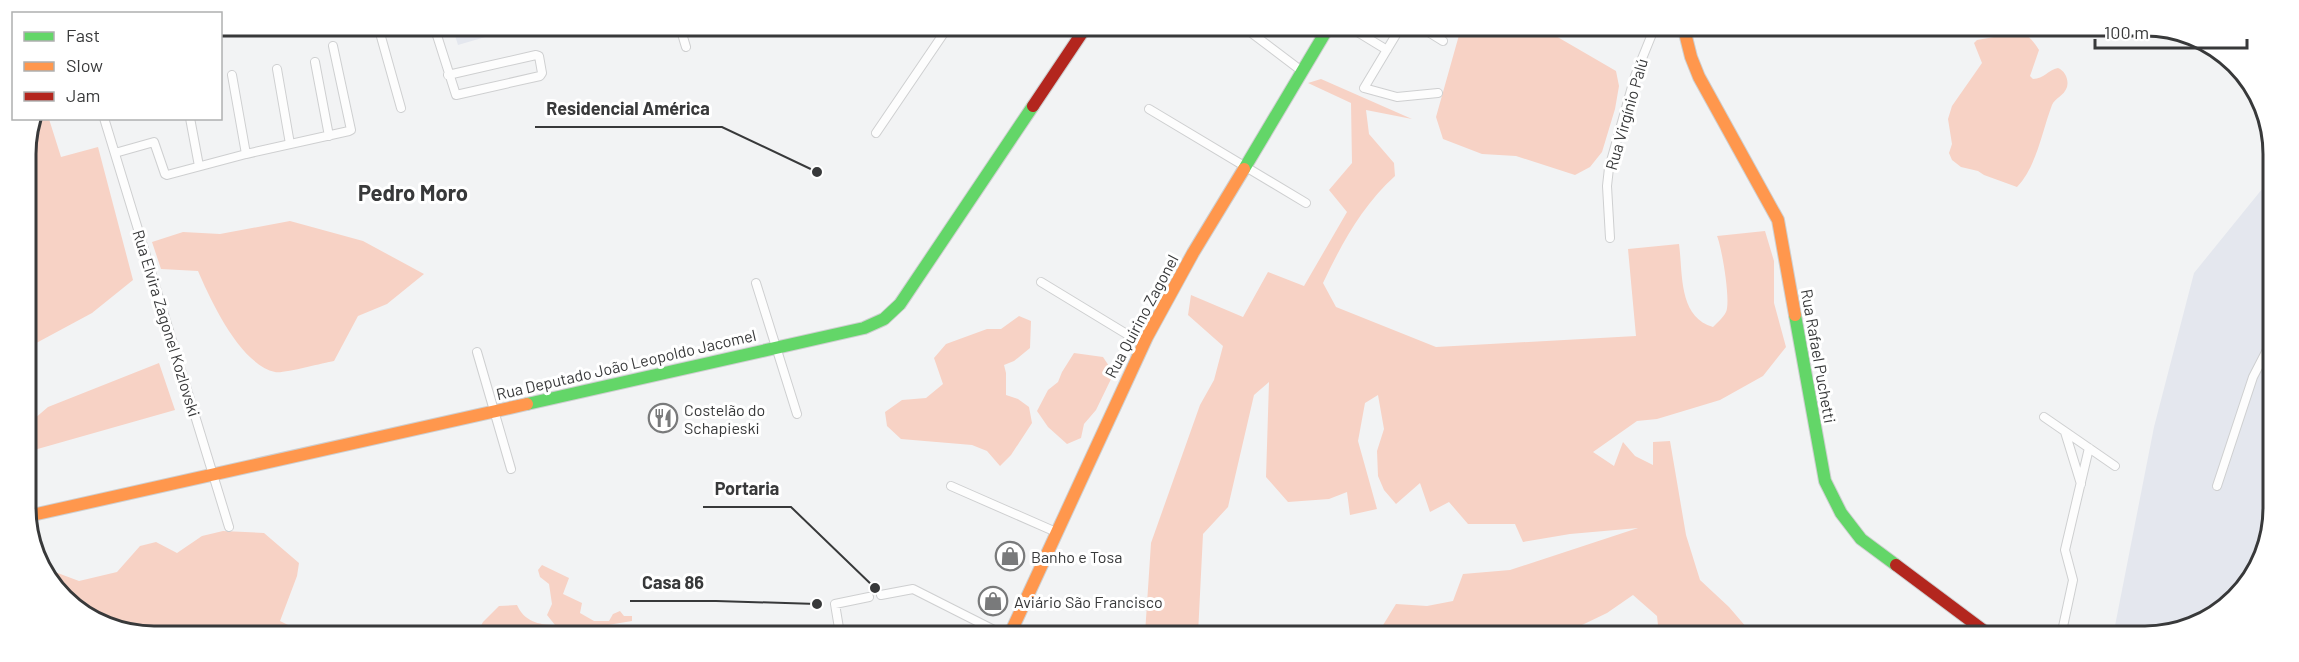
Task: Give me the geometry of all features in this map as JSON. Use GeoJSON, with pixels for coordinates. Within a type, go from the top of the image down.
{"type":"FeatureCollection","features":[{"type":"Feature","properties":{"kind":"street"},"geometry":{"type":"LineString","coordinates":[[381,36],[401,108]]}},
{"type":"Feature","properties":{"kind":"street"},"geometry":{"type":"LineString","coordinates":[[437,36],[448,75],[458,96],[540,76],[542,73],[539,56],[536,55],[448,75]]}},
{"type":"Feature","properties":{"kind":"street"},"geometry":{"type":"LineString","coordinates":[[683,36],[686,47]]}},
{"type":"Feature","properties":{"kind":"street"},"geometry":{"type":"LineString","coordinates":[[876,133],[942,36]]}},
{"type":"Feature","properties":{"kind":"street","name":"Rua Deputado João Leopoldo Jacomel"},"geometry":{"type":"LineString","coordinates":[[36,514],[864,328],[885,320],[892,314],[1080,36]]}},
{"type":"Feature","properties":{"kind":"street"},"geometry":{"type":"LineString","coordinates":[[1256,36],[1303,72]]}},
{"type":"Feature","properties":{"kind":"street","name":"Rua Quirino Zagonel"},"geometry":{"type":"LineString","coordinates":[[1014,626],[1143,344],[1193,254],[1323,36]]}},
{"type":"Feature","properties":{"kind":"street"},"geometry":{"type":"LineString","coordinates":[[1364,36],[1387,50]]}},
{"type":"Feature","properties":{"kind":"street"},"geometry":{"type":"LineString","coordinates":[[1395,36],[1364,88],[1396,98],[1438,93]]}},
{"type":"Feature","properties":{"kind":"street"},"geometry":{"type":"LineString","coordinates":[[1435,36],[1443,41]]}},
{"type":"Feature","properties":{"kind":"street","name":"Rua Virgínio Palú"},"geometry":{"type":"LineString","coordinates":[[1610,238],[1607,186],[1609,168],[1635,76],[1650,36]]}},
{"type":"Feature","properties":{"kind":"street","name":"Rua Rafael Puchetti"},"geometry":{"type":"LineString","coordinates":[[1685,36],[1699,77],[1778,220],[1821,463],[1832,497],[1841,513],[1862,539],[1978,626]]}},
{"type":"Feature","properties":{"kind":"street"},"geometry":{"type":"LineString","coordinates":[[115,153],[154,142],[166,175],[351,130],[333,46]]}},
{"type":"Feature","properties":{"kind":"street"},"geometry":{"type":"LineString","coordinates":[[315,62],[329,136]]}},
{"type":"Feature","properties":{"kind":"street"},"geometry":{"type":"LineString","coordinates":[[277,69],[290,144]]}},
{"type":"Feature","properties":{"kind":"street"},"geometry":{"type":"LineString","coordinates":[[232,75],[246,154]]}},
{"type":"Feature","properties":{"kind":"street"},"geometry":{"type":"LineString","coordinates":[[1149,109],[1306,203]]}},
{"type":"Feature","properties":{"kind":"street","name":"Rua Elvira Zagonel Kozlovski"},"geometry":{"type":"LineString","coordinates":[[105,120],[229,527]]}},
{"type":"Feature","properties":{"kind":"street"},"geometry":{"type":"LineString","coordinates":[[190,120],[199,166]]}},
{"type":"Feature","properties":{"kind":"street"},"geometry":{"type":"LineString","coordinates":[[1041,282],[1143,344]]}},
{"type":"Feature","properties":{"kind":"street"},"geometry":{"type":"LineString","coordinates":[[756,284],[797,414]]}},
{"type":"Feature","properties":{"kind":"street"},"geometry":{"type":"LineString","coordinates":[[477,352],[511,469]]}},
{"type":"Feature","properties":{"kind":"street"},"geometry":{"type":"LineString","coordinates":[[2217,486],[2253,377],[2263,358]]}},
{"type":"Feature","properties":{"kind":"street"},"geometry":{"type":"LineString","coordinates":[[2044,417],[2115,466]]}},
{"type":"Feature","properties":{"kind":"street"},"geometry":{"type":"LineString","coordinates":[[2065,432],[2081,485]]}},
{"type":"Feature","properties":{"kind":"street"},"geometry":{"type":"LineString","coordinates":[[2063,626],[2073,580],[2065,550],[2089,448]]}},
{"type":"Feature","properties":{"kind":"street"},"geometry":{"type":"LineString","coordinates":[[951,486],[1056,532]]}},
{"type":"Feature","properties":{"kind":"street"},"geometry":{"type":"LineString","coordinates":[[881,595],[913,589],[986,626]]}},
{"type":"Feature","properties":{"kind":"street"},"geometry":{"type":"LineString","coordinates":[[839,626],[835,603],[869,597]]}},
{"type":"Feature","properties":{"kind":"shaded area"},"geometry":{"type":"Polygon","coordinates":[[[455,36],[489,36],[458,45],[455,36]]]}},
{"type":"Feature","properties":{"kind":"shaded area"},"geometry":{"type":"Polygon","coordinates":[[[1459,36],[1556,36],[1616,71],[1619,86],[1615,109],[1602,152],[1590,167],[1575,175],[1516,156],[1482,154],[1443,139],[1436,117],[1459,36]]]}},
{"type":"Feature","properties":{"kind":"shaded area"},"geometry":{"type":"Polygon","coordinates":[[[2027,36],[2032,40],[2039,50],[2030,76],[2033,79],[2040,78],[2058,68],[2067,78],[2066,90],[2052,105],[2030,169],[2017,187],[1978,171],[1961,167],[1952,160],[1949,153],[1952,144],[1948,119],[1952,106],[1982,63],[1974,43],[1977,40],[2027,36]]]}},
{"type":"Feature","properties":{"kind":"shaded area"},"geometry":{"type":"Polygon","coordinates":[[[1321,79],[1412,119],[1366,110],[1369,134],[1394,163],[1395,176],[1363,212],[1323,283],[1336,307],[1436,347],[1636,336],[1628,249],[1679,244],[1682,280],[1688,304],[1693,314],[1702,322],[1713,327],[1725,314],[1727,306],[1725,275],[1717,236],[1765,231],[1774,261],[1774,303],[1786,347],[1763,376],[1720,400],[1657,419],[1637,421],[1593,452],[1614,466],[1623,442],[1635,456],[1653,465],[1653,442],[1670,441],[1686,535],[1700,580],[1745,626],[1658,626],[1657,616],[1633,595],[1607,613],[1581,626],[1383,626],[1396,604],[1427,606],[1453,601],[1463,574],[1510,570],[1638,528],[1570,534],[1523,542],[1515,524],[1468,524],[1449,502],[1430,512],[1420,483],[1396,504],[1384,490],[1378,476],[1377,451],[1384,429],[1378,395],[1365,403],[1358,441],[1377,509],[1350,515],[1347,492],[1329,499],[1288,502],[1266,477],[1269,382],[1254,395],[1228,507],[1203,534],[1198,626],[1146,626],[1151,543],[1200,405],[1214,380],[1223,346],[1188,315],[1191,295],[1243,317],[1268,272],[1304,286],[1347,212],[1329,190],[1352,163],[1351,103],[1308,83],[1321,79]]]}},
{"type":"Feature","properties":{"kind":"shaded area"},"geometry":{"type":"Polygon","coordinates":[[[41,120],[49,120],[61,157],[98,147],[133,280],[92,313],[36,343],[36,146],[41,120]]]}},
{"type":"Feature","properties":{"kind":"shaded area"},"geometry":{"type":"Polygon","coordinates":[[[2263,188],[2263,508],[2259,539],[2239,580],[2211,606],[2176,622],[2153,626],[2115,626],[2154,427],[2194,273],[2263,188]]]}},
{"type":"Feature","properties":{"kind":"shaded area"},"geometry":{"type":"Polygon","coordinates":[[[290,221],[363,241],[424,274],[387,304],[358,316],[334,361],[275,372],[262,367],[250,357],[228,330],[198,271],[161,269],[152,242],[183,232],[220,234],[290,221]]]}},
{"type":"Feature","properties":{"kind":"shaded area"},"geometry":{"type":"Polygon","coordinates":[[[1019,316],[1031,321],[1030,348],[1014,361],[1004,365],[1006,395],[1018,399],[1029,407],[1032,423],[1011,455],[1000,466],[987,451],[972,445],[901,439],[887,426],[885,412],[902,400],[926,398],[943,384],[934,358],[946,344],[987,329],[1001,329],[1019,316]]]}},
{"type":"Feature","properties":{"kind":"shaded area"},"geometry":{"type":"Polygon","coordinates":[[[1074,353],[1103,357],[1112,377],[1096,410],[1084,424],[1081,438],[1067,444],[1048,427],[1037,411],[1048,390],[1058,382],[1074,353]]]}},
{"type":"Feature","properties":{"kind":"shaded area"},"geometry":{"type":"Polygon","coordinates":[[[159,363],[175,410],[36,449],[36,417],[48,407],[159,363]]]}},
{"type":"Feature","properties":{"kind":"shaded area"},"geometry":{"type":"Polygon","coordinates":[[[223,531],[264,533],[299,563],[297,576],[280,621],[290,626],[154,626],[123,622],[82,602],[55,572],[79,581],[117,572],[140,546],[156,542],[177,553],[202,536],[223,531]]]}},
{"type":"Feature","properties":{"kind":"shaded area"},"geometry":{"type":"Polygon","coordinates":[[[542,565],[569,578],[563,594],[582,603],[580,613],[594,621],[609,621],[613,614],[620,611],[624,616],[632,616],[632,621],[602,626],[481,626],[499,606],[517,605],[532,621],[555,625],[547,615],[552,604],[549,584],[540,577],[538,570],[542,565]]]}},
{"type":"Feature","properties":{"kind":"traffic: fast"},"geometry":{"type":"LineString","coordinates":[[1244,169],[1323,36]]}},
{"type":"Feature","properties":{"kind":"traffic: fast"},"geometry":{"type":"LineString","coordinates":[[527,404],[864,328],[884,319],[900,304],[1033,106]]}},
{"type":"Feature","properties":{"kind":"traffic: fast"},"geometry":{"type":"LineString","coordinates":[[1795,315],[1825,481],[1841,513],[1861,539],[1896,565]]}},
{"type":"Feature","properties":{"kind":"traffic: slow"},"geometry":{"type":"LineString","coordinates":[[1686,36],[1699,77],[1778,220],[1795,315]]}},
{"type":"Feature","properties":{"kind":"traffic: slow"},"geometry":{"type":"LineString","coordinates":[[1014,626],[1147,337],[1193,253],[1244,169]]}},
{"type":"Feature","properties":{"kind":"traffic: slow"},"geometry":{"type":"LineString","coordinates":[[36,514],[527,404]]}},
{"type":"Feature","properties":{"kind":"traffic: jam"},"geometry":{"type":"LineString","coordinates":[[1033,106],[1080,36]]}},
{"type":"Feature","properties":{"kind":"traffic: jam"},"geometry":{"type":"LineString","coordinates":[[1896,565],[1978,626]]}},
{"type":"Feature","properties":{"kind":"place","name":"Residencial América"},"geometry":{"type":"Point","coordinates":[817,172]}},
{"type":"Feature","properties":{"kind":"place","name":"Costelão do Schapieski"},"geometry":{"type":"Point","coordinates":[663,418]}},
{"type":"Feature","properties":{"kind":"place","name":"Banho e Tosa"},"geometry":{"type":"Point","coordinates":[1010,556]}},
{"type":"Feature","properties":{"kind":"place","name":"Portaria"},"geometry":{"type":"Point","coordinates":[875,588]}},
{"type":"Feature","properties":{"kind":"place","name":"Aviário São Francisco"},"geometry":{"type":"Point","coordinates":[993,601]}},
{"type":"Feature","properties":{"kind":"place","name":"Casa 86"},"geometry":{"type":"Point","coordinates":[817,604]}},
{"type":"Feature","properties":{"kind":"district","name":"Pedro Moro"},"geometry":{"type":"Point","coordinates":[413,192]}}]}
